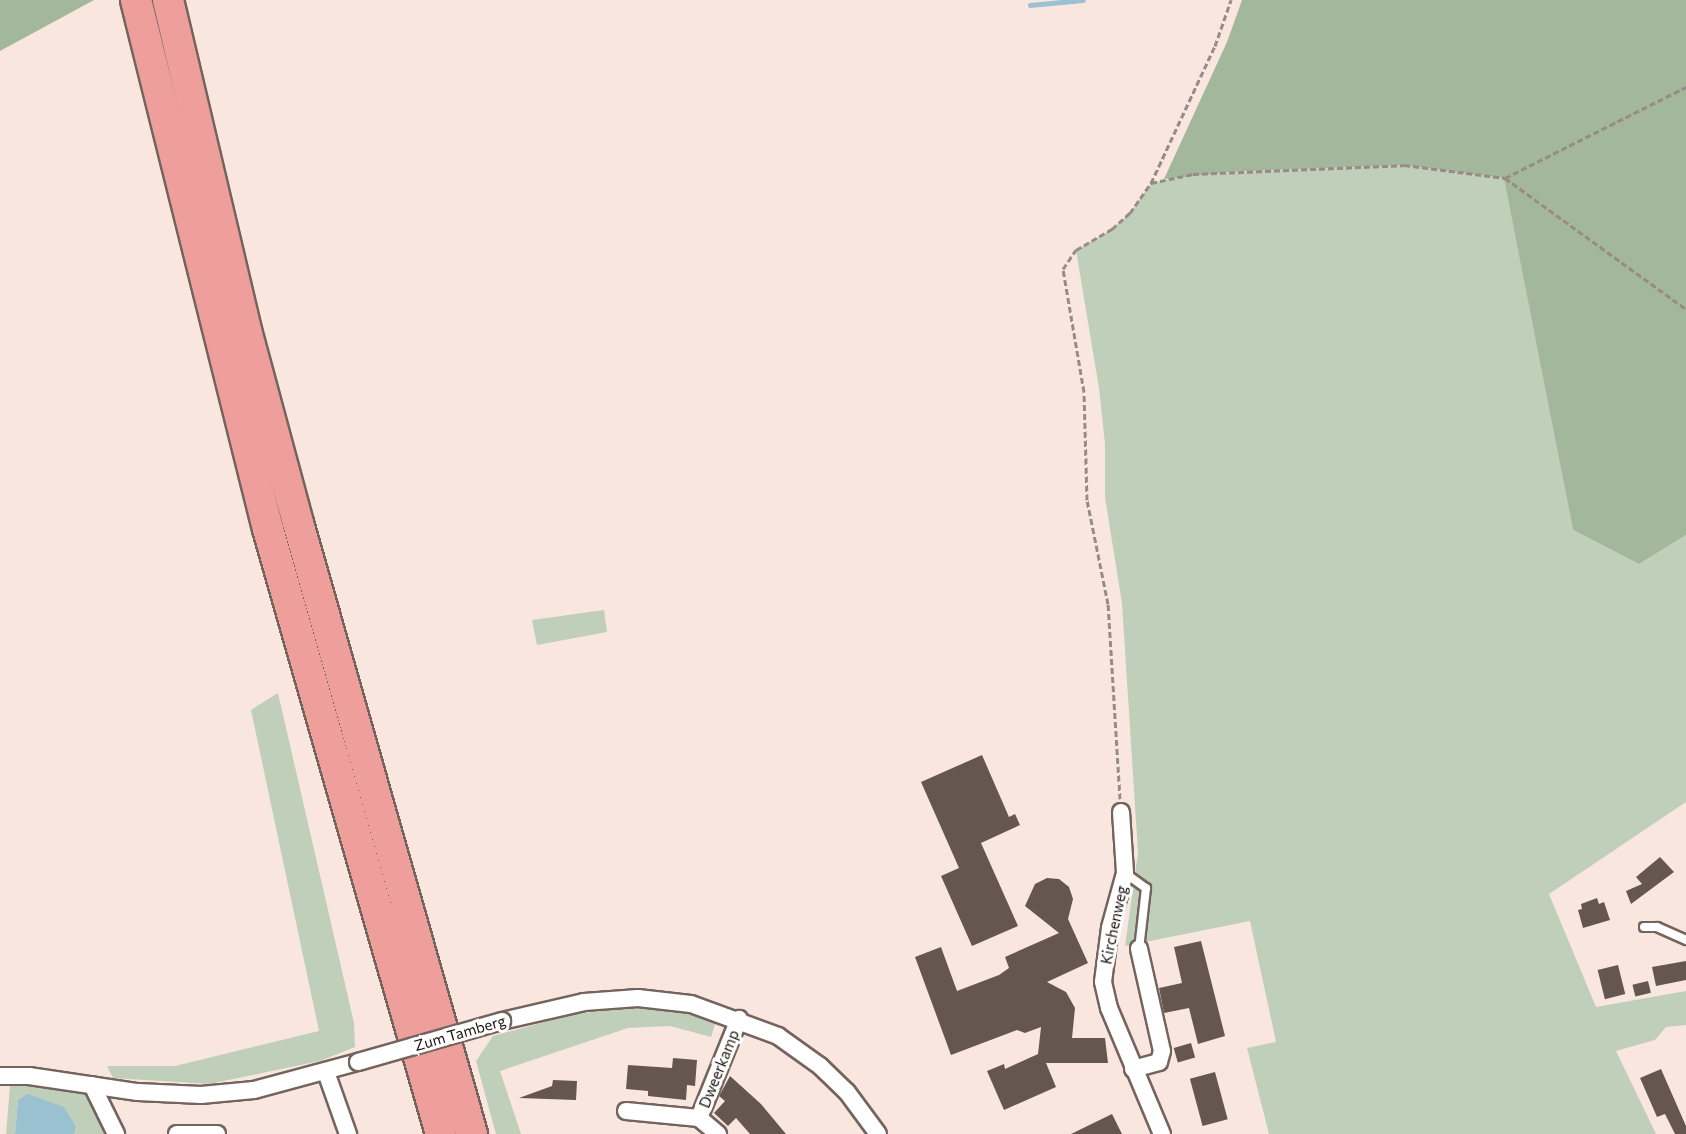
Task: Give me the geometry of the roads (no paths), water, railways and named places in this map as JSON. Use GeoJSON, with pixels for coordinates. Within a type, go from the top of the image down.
{"type":"FeatureCollection","features":[{"type":"Feature","properties":{"kind":"highway"},"geometry":{"type":"LineString","coordinates":[[136,0],[268,529],[441,1134]]}},
{"type":"Feature","properties":{"kind":"highway"},"geometry":{"type":"LineString","coordinates":[[168,0],[244,323],[295,512],[472,1134]]}},
{"type":"Feature","properties":{"kind":"street","name":"Kirchenweg"},"geometry":{"type":"LineString","coordinates":[[1121,812],[1125,873],[1110,928],[1102,982],[1133,1069],[1162,1134]]}},
{"type":"Feature","properties":{"kind":"street"},"geometry":{"type":"LineString","coordinates":[[1133,1069],[1159,1062],[1162,1051],[1139,949]]}},
{"type":"Feature","properties":{"kind":"street","name":"Zum Tamberg"},"geometry":{"type":"LineString","coordinates":[[0,1076],[201,1095],[254,1090],[326,1072],[502,1021],[584,1002],[638,998],[691,1004],[739,1019],[778,1036],[820,1066],[847,1092],[878,1134]]}},
{"type":"Feature","properties":{"kind":"street","name":"Dweerkamp"},"geometry":{"type":"LineString","coordinates":[[699,1118],[739,1019]]}},
{"type":"Feature","properties":{"kind":"street"},"geometry":{"type":"LineString","coordinates":[[326,1072],[348,1134]]}},
{"type":"Feature","properties":{"kind":"street"},"geometry":{"type":"LineString","coordinates":[[92,1084],[116,1134]]}},
{"type":"Feature","properties":{"kind":"street","name":"Dweerkamp"},"geometry":{"type":"LineString","coordinates":[[626,1111],[699,1118],[718,1134]]}},
{"type":"Feature","properties":{"kind":"street"},"geometry":{"type":"LineString","coordinates":[[177,1134],[217,1134]]}},
{"type":"Feature","properties":{"kind":"lane"},"geometry":{"type":"LineString","coordinates":[[1125,873],[1146,888],[1139,949]]}},
{"type":"Feature","properties":{"kind":"lane"},"geometry":{"type":"LineString","coordinates":[[1644,927],[1657,927],[1686,940]]}},
{"type":"Feature","properties":{"kind":"water"},"geometry":{"type":"Polygon","coordinates":[[[28,1094],[64,1107],[76,1127],[74,1134],[15,1134],[18,1100],[28,1094]]]}},
{"type":"Feature","properties":{"kind":"waterway"},"geometry":{"type":"LineString","coordinates":[[1030,5],[1083,0]]}}]}
